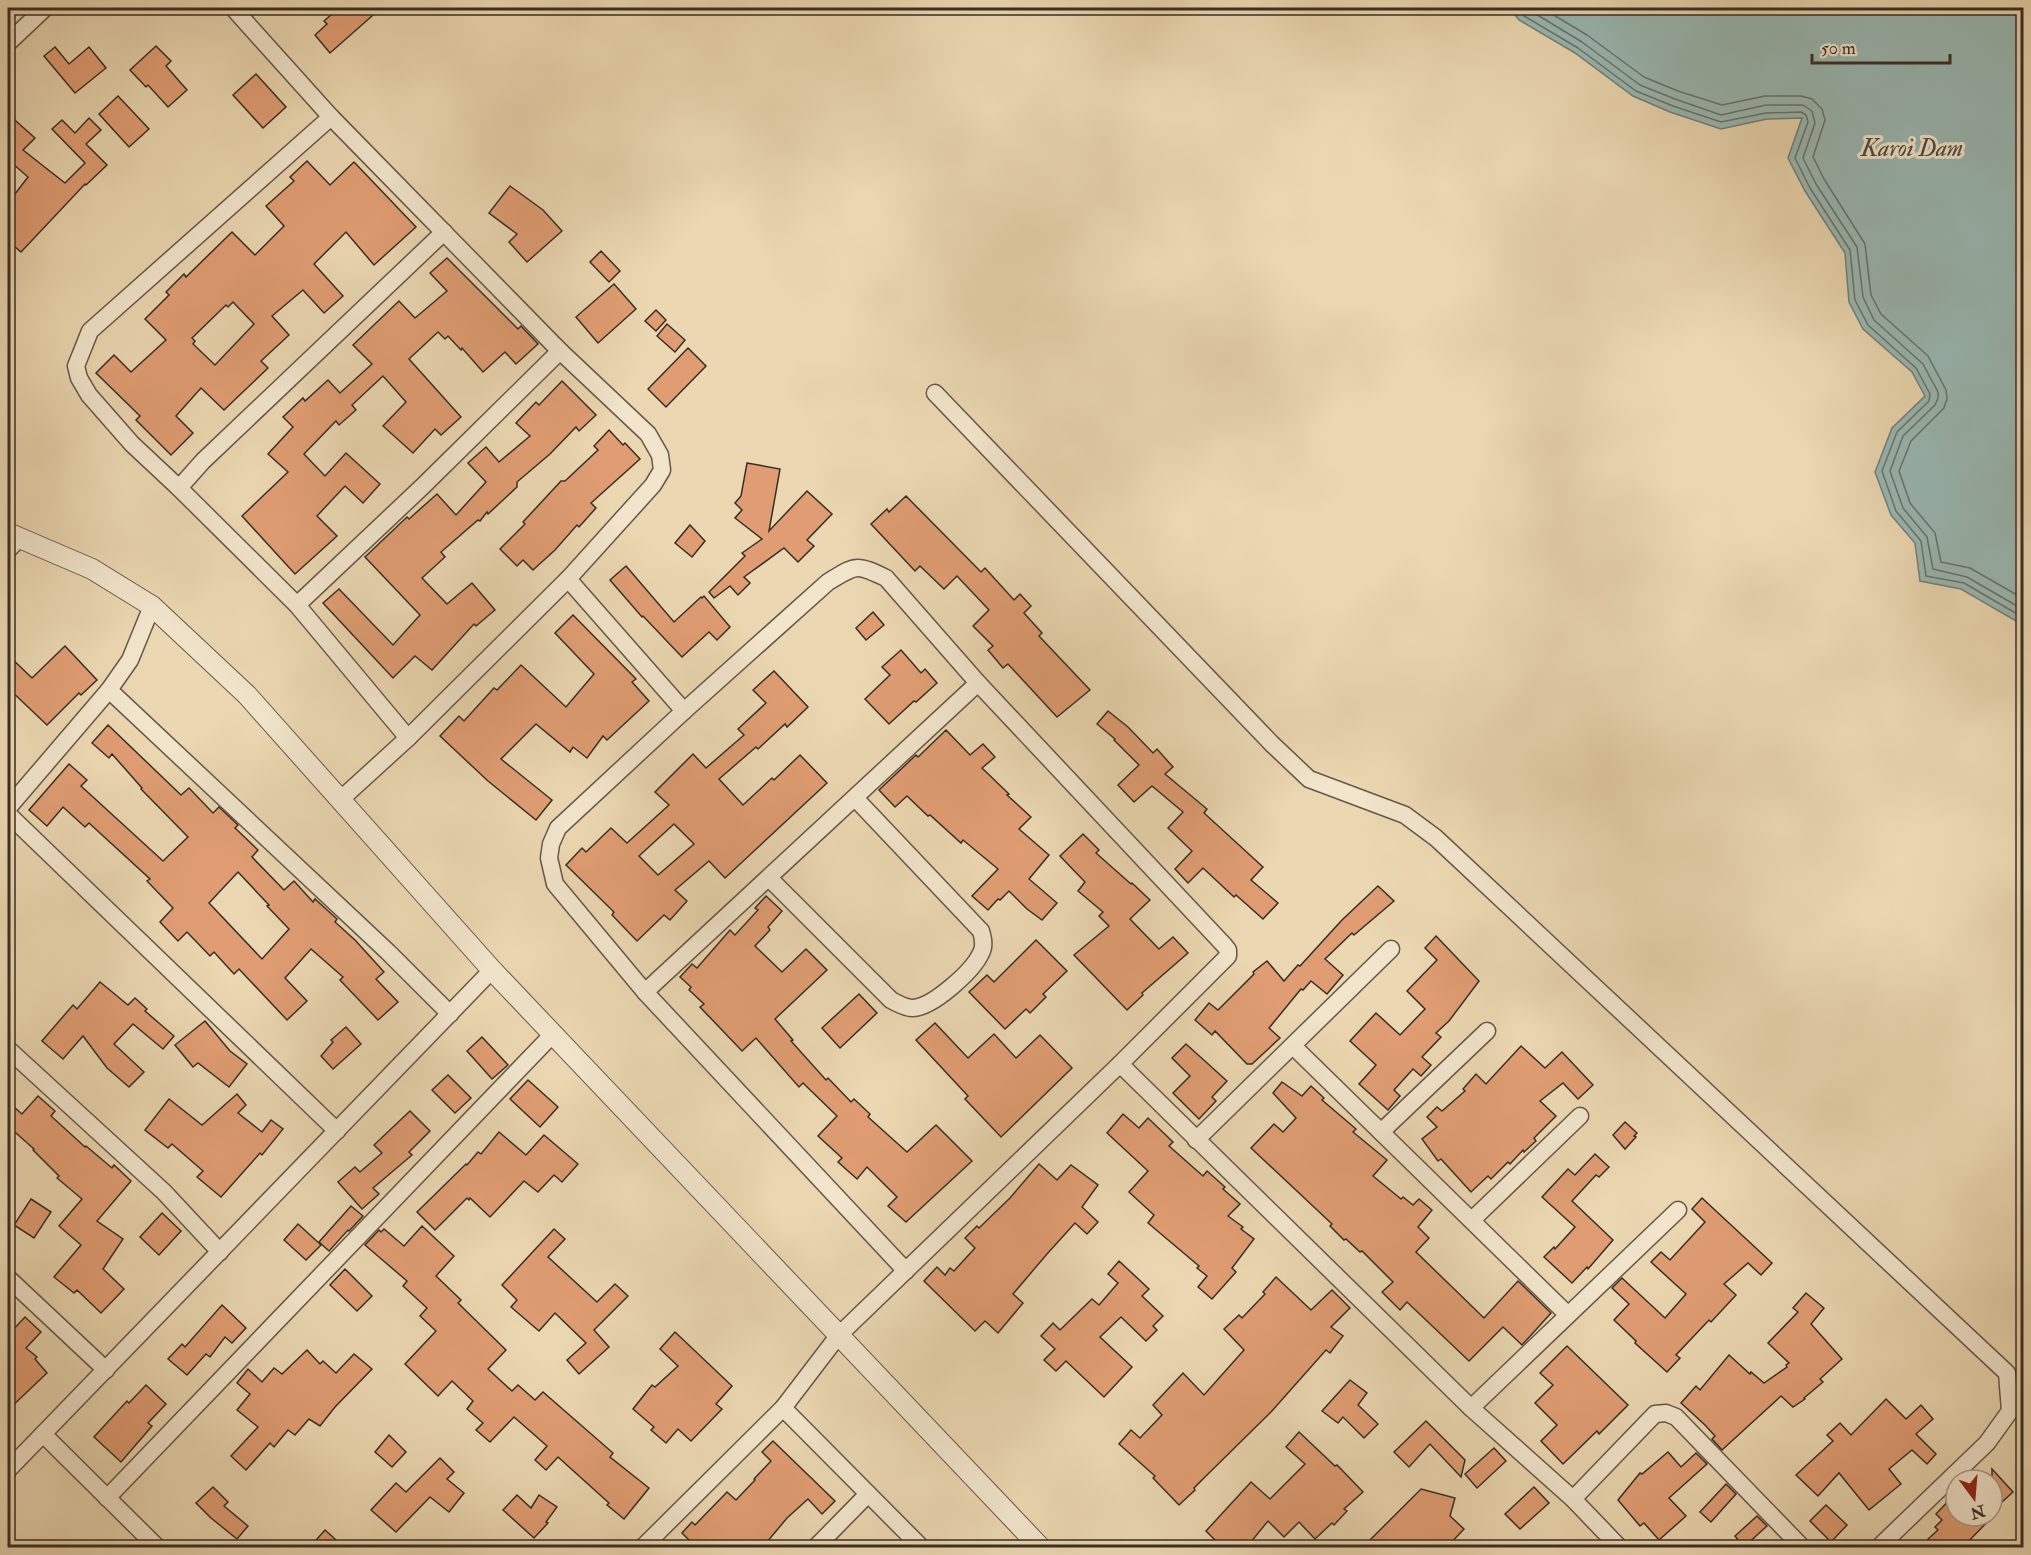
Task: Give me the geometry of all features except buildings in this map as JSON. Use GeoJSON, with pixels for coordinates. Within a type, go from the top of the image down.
{"type":"FeatureCollection","features":[{"type":"Feature","properties":{"kind":"street"},"geometry":{"type":"LineString","coordinates":[[8,43],[45,8]]}},
{"type":"Feature","properties":{"kind":"street"},"geometry":{"type":"LineString","coordinates":[[233,8],[331,117],[560,351],[648,434],[660,456],[662,470],[653,486],[568,579],[408,738],[340,800]]}},
{"type":"Feature","properties":{"kind":"street"},"geometry":{"type":"LineString","coordinates":[[331,117],[90,331],[76,366],[79,378],[89,395],[132,444],[297,605],[408,738]]}},
{"type":"Feature","properties":{"kind":"street"},"geometry":{"type":"LineString","coordinates":[[179,488],[203,461],[444,232]]}},
{"type":"Feature","properties":{"kind":"street"},"geometry":{"type":"LineString","coordinates":[[297,605],[423,486],[560,351]]}},
{"type":"Feature","properties":{"kind":"street"},"geometry":{"type":"LineString","coordinates":[[935,393],[1272,744],[1309,779],[1404,815],[1436,838],[2007,1373],[2010,1412],[1987,1443],[1878,1548]]}},
{"type":"Feature","properties":{"kind":"street"},"geometry":{"type":"LineString","coordinates":[[12,540],[92,569],[152,606],[248,695],[492,970],[1041,1548]]}},
{"type":"Feature","properties":{"kind":"street"},"geometry":{"type":"LineString","coordinates":[[642,1548],[783,1408],[838,1336],[906,1271],[1120,1064],[1228,956],[1228,950],[978,684],[886,578],[868,569],[853,567],[828,582],[558,828],[551,844],[549,858],[555,884],[645,992],[906,1271]]}},
{"type":"Feature","properties":{"kind":"street"},"geometry":{"type":"LineString","coordinates":[[568,579],[684,711]]}},
{"type":"Feature","properties":{"kind":"street"},"geometry":{"type":"LineString","coordinates":[[8,808],[109,690],[130,660],[152,606]]}},
{"type":"Feature","properties":{"kind":"street"},"geometry":{"type":"LineString","coordinates":[[645,992],[978,684]]}},
{"type":"Feature","properties":{"kind":"street"},"geometry":{"type":"LineString","coordinates":[[109,690],[388,952],[450,1014]]}},
{"type":"Feature","properties":{"kind":"street"},"geometry":{"type":"LineString","coordinates":[[770,878],[891,1000],[902,1006],[913,1008],[931,1002],[956,984],[981,953],[983,946],[981,931],[855,798]]}},
{"type":"Feature","properties":{"kind":"street"},"geometry":{"type":"LineString","coordinates":[[8,814],[337,1131]]}},
{"type":"Feature","properties":{"kind":"street"},"geometry":{"type":"LineString","coordinates":[[1196,1140],[1391,949]]}},
{"type":"Feature","properties":{"kind":"street"},"geometry":{"type":"LineString","coordinates":[[8,1470],[492,970]]}},
{"type":"Feature","properties":{"kind":"street"},"geometry":{"type":"LineString","coordinates":[[1382,1132],[1486,1031]]}},
{"type":"Feature","properties":{"kind":"street"},"geometry":{"type":"LineString","coordinates":[[107,1498],[553,1034]]}},
{"type":"Feature","properties":{"kind":"street"},"geometry":{"type":"LineString","coordinates":[[1293,1046],[1569,1315]]}},
{"type":"Feature","properties":{"kind":"street"},"geometry":{"type":"LineString","coordinates":[[8,1049],[164,1192],[220,1252]]}},
{"type":"Feature","properties":{"kind":"street"},"geometry":{"type":"LineString","coordinates":[[1120,1064],[1471,1408],[1573,1499],[1620,1548]]}},
{"type":"Feature","properties":{"kind":"street"},"geometry":{"type":"LineString","coordinates":[[1472,1220],[1580,1116]]}},
{"type":"Feature","properties":{"kind":"street"},"geometry":{"type":"LineString","coordinates":[[1471,1408],[1678,1210]]}},
{"type":"Feature","properties":{"kind":"street"},"geometry":{"type":"LineString","coordinates":[[8,1278],[106,1370]]}},
{"type":"Feature","properties":{"kind":"street"},"geometry":{"type":"LineString","coordinates":[[783,1408],[922,1548]]}},
{"type":"Feature","properties":{"kind":"street"},"geometry":{"type":"LineString","coordinates":[[1573,1499],[1655,1414],[1671,1414],[1803,1548]]}},
{"type":"Feature","properties":{"kind":"street"},"geometry":{"type":"LineString","coordinates":[[43,1434],[158,1548]]}},
{"type":"Feature","properties":{"kind":"street"},"geometry":{"type":"LineString","coordinates":[[815,1548],[868,1494]]}},
{"type":"Feature","properties":{"kind":"water","name":"Karoi Dam"},"geometry":{"type":"Polygon","coordinates":[[[1509,8],[2023,8],[2023,625],[1961,589],[1920,581],[1915,543],[1891,515],[1875,472],[1892,428],[1925,396],[1912,372],[1863,329],[1849,302],[1845,253],[1805,191],[1788,158],[1802,118],[1767,119],[1721,129],[1670,112],[1633,96],[1575,53],[1519,20],[1509,8]]]}}]}
